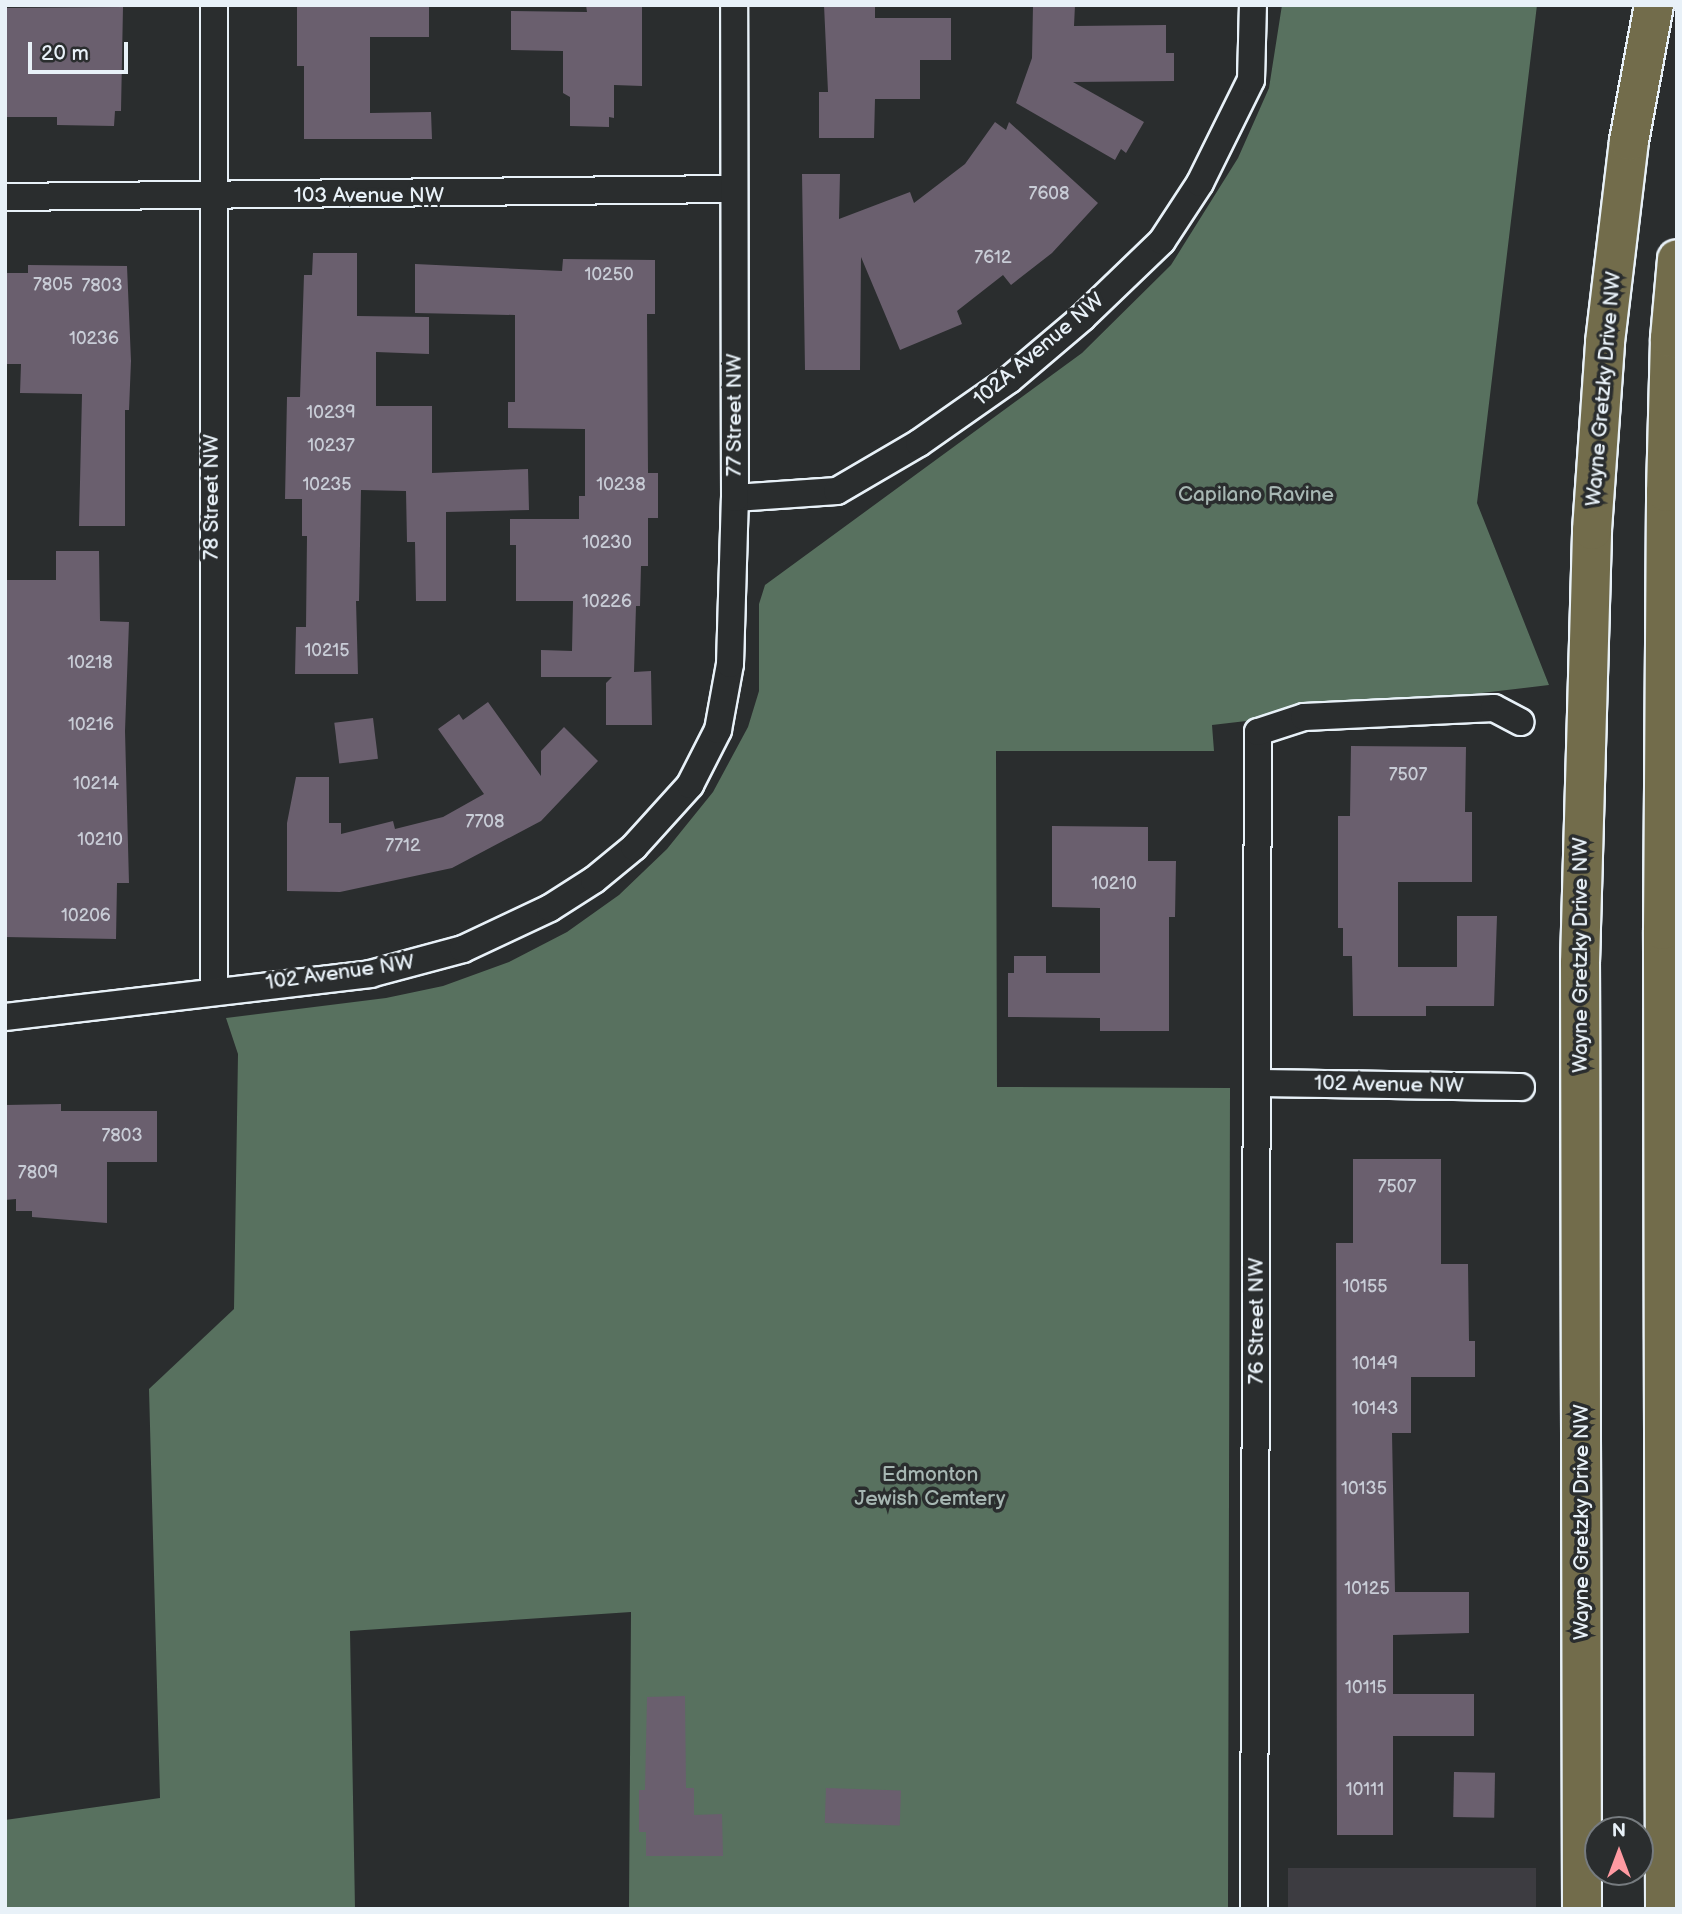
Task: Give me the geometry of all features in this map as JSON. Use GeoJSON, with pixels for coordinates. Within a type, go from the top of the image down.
{"type":"FeatureCollection","features":[{"type":"Feature","properties":{"kind":"main road","name":"Wayne Gretzky Drive NW"},"geometry":{"type":"LineString","coordinates":[[1582,1909],[1581,936],[1592,530],[1606,328],[1629,141],[1654,5]]}},
{"type":"Feature","properties":{"kind":"main road"},"geometry":{"type":"LineString","coordinates":[[1665,1909],[1663,930],[1666,492],[1670,338],[1677,259]]}},
{"type":"Feature","properties":{"kind":"main road"},"geometry":{"type":"LineString","coordinates":[[1665,1842],[1677,1880]]}},
{"type":"Feature","properties":{"kind":"main road"},"geometry":{"type":"LineString","coordinates":[[1571,1909],[1582,1851]]}},
{"type":"Feature","properties":{"kind":"street","name":"78 Street NW"},"geometry":{"type":"LineString","coordinates":[[214,5],[214,990]]}},
{"type":"Feature","properties":{"kind":"street","name":"77 Street NW"},"geometry":{"type":"LineString","coordinates":[[671,810],[705,758],[726,701],[735,498],[734,5]]}},
{"type":"Feature","properties":{"kind":"street","name":"102A Avenue NW"},"geometry":{"type":"LineString","coordinates":[[735,498],[837,491],[919,443],[1009,380],[1162,241],[1200,183],[1251,80],[1253,5]]}},
{"type":"Feature","properties":{"kind":"street","name":"103 Avenue NW"},"geometry":{"type":"LineString","coordinates":[[5,197],[733,189]]}},
{"type":"Feature","properties":{"kind":"street","name":"76 Street NW"},"geometry":{"type":"LineString","coordinates":[[1254,1909],[1258,732],[1304,717],[1494,708],[1520,722]]}},
{"type":"Feature","properties":{"kind":"street","name":"102 Avenue NW"},"geometry":{"type":"LineString","coordinates":[[5,1017],[214,990],[370,974],[463,949],[550,908],[594,880],[671,810]]}},
{"type":"Feature","properties":{"kind":"street","name":"102 Avenue NW"},"geometry":{"type":"LineString","coordinates":[[1258,1083],[1521,1087]]}},
{"type":"Feature","properties":{"kind":"shaded area"},"geometry":{"type":"Polygon","coordinates":[[[1288,1868],[1536,1868],[1536,1909],[1288,1909],[1288,1868]]]}},
{"type":"Feature","properties":{"kind":"green space","name":"Capilano Ravine"},"geometry":{"type":"Polygon","coordinates":[[[1282,5],[1537,5],[1477,503],[1549,685],[1212,725],[1214,751],[996,751],[997,1087],[1230,1088],[1228,1909],[629,1909],[631,1612],[350,1631],[355,1909],[5,1909],[5,1820],[160,1798],[149,1389],[234,1309],[238,1054],[226,1018],[386,998],[443,986],[509,962],[567,932],[619,895],[667,849],[713,792],[748,727],[759,691],[759,604],[765,585],[1082,353],[1171,265],[1238,158],[1269,88],[1282,5]]]}},
{"type":"Feature","properties":{"kind":"building"},"geometry":{"type":"Polygon","coordinates":[[[297,5],[429,5],[429,37],[370,37],[370,113],[431,112],[432,139],[304,139],[304,66],[297,66],[297,5]]]}},
{"type":"Feature","properties":{"kind":"building"},"geometry":{"type":"Polygon","coordinates":[[[586,5],[642,5],[642,86],[614,85],[614,118],[609,117],[609,127],[570,126],[570,97],[563,93],[563,51],[511,50],[511,11],[587,12],[586,5]]]}},
{"type":"Feature","properties":{"kind":"building"},"geometry":{"type":"Polygon","coordinates":[[[824,5],[875,5],[875,18],[951,18],[951,60],[920,60],[920,99],[875,99],[874,138],[819,138],[819,92],[828,92],[824,5]]]}},
{"type":"Feature","properties":{"kind":"building"},"geometry":{"type":"Polygon","coordinates":[[[1033,5],[1075,5],[1074,26],[1166,25],[1166,53],[1174,53],[1174,81],[1073,82],[1144,122],[1126,153],[1121,149],[1115,160],[1016,103],[1032,58],[1033,5]]]}},
{"type":"Feature","properties":{"kind":"building"},"geometry":{"type":"Polygon","coordinates":[[[123,7],[121,111],[115,111],[114,126],[57,125],[57,117],[5,117],[5,8],[123,7]]]}},
{"type":"Feature","properties":{"kind":"building"},"geometry":{"type":"Polygon","coordinates":[[[995,122],[1006,130],[1009,122],[1098,203],[1052,253],[1011,285],[1003,275],[957,311],[962,324],[900,350],[861,257],[860,370],[805,370],[802,174],[840,174],[839,219],[910,192],[914,203],[965,164],[995,122]]]}},
{"type":"Feature","properties":{"kind":"building"},"geometry":{"type":"Polygon","coordinates":[[[313,253],[357,253],[357,316],[429,317],[429,354],[376,352],[376,406],[432,406],[432,473],[528,469],[529,510],[446,512],[446,601],[416,601],[415,542],[407,542],[406,491],[361,490],[359,601],[356,601],[358,674],[295,674],[296,627],[306,627],[307,536],[302,536],[302,499],[285,499],[287,397],[300,397],[304,275],[312,275],[313,253]]]}},
{"type":"Feature","properties":{"kind":"building"},"geometry":{"type":"Polygon","coordinates":[[[563,259],[655,260],[655,314],[647,314],[648,473],[658,473],[658,518],[648,518],[648,566],[641,566],[640,606],[636,606],[634,672],[651,671],[652,725],[606,725],[606,683],[612,677],[541,677],[541,650],[572,651],[573,601],[516,601],[516,545],[510,545],[510,519],[579,519],[579,496],[585,496],[585,429],[508,428],[508,402],[515,402],[515,315],[415,313],[415,264],[562,271],[563,259]]]}},
{"type":"Feature","properties":{"kind":"building"},"geometry":{"type":"Polygon","coordinates":[[[28,265],[127,266],[131,361],[129,410],[125,410],[125,526],[79,526],[82,394],[20,393],[21,364],[5,364],[5,273],[28,273],[28,265]]]}},
{"type":"Feature","properties":{"kind":"building"},"geometry":{"type":"Polygon","coordinates":[[[56,551],[99,551],[100,621],[129,622],[125,731],[129,883],[117,883],[116,939],[5,937],[5,580],[56,580],[56,551]]]}},
{"type":"Feature","properties":{"kind":"building"},"geometry":{"type":"Polygon","coordinates":[[[488,702],[541,776],[541,751],[564,727],[598,761],[541,821],[452,868],[340,892],[287,891],[287,823],[296,777],[329,777],[329,823],[341,823],[341,834],[393,821],[395,829],[443,817],[484,794],[438,729],[459,714],[463,720],[488,702]]]}},
{"type":"Feature","properties":{"kind":"building"},"geometry":{"type":"Polygon","coordinates":[[[373,718],[378,759],[339,763],[334,723],[373,718]]]}},
{"type":"Feature","properties":{"kind":"building"},"geometry":{"type":"Polygon","coordinates":[[[1351,746],[1466,747],[1465,812],[1472,812],[1472,882],[1398,882],[1398,967],[1457,967],[1457,916],[1497,916],[1494,1006],[1426,1006],[1426,1016],[1353,1016],[1352,956],[1343,956],[1343,928],[1338,928],[1338,816],[1350,816],[1351,746]]]}},
{"type":"Feature","properties":{"kind":"building"},"geometry":{"type":"Polygon","coordinates":[[[1052,826],[1148,827],[1148,861],[1176,861],[1175,917],[1169,917],[1169,1031],[1100,1031],[1100,1018],[1008,1017],[1008,973],[1014,973],[1014,956],[1046,956],[1046,973],[1100,973],[1100,908],[1052,907],[1052,826]]]}},
{"type":"Feature","properties":{"kind":"building"},"geometry":{"type":"Polygon","coordinates":[[[61,1104],[61,1111],[157,1111],[157,1162],[107,1162],[107,1223],[32,1217],[32,1211],[16,1211],[16,1199],[5,1200],[5,1105],[61,1104]]]}},
{"type":"Feature","properties":{"kind":"building"},"geometry":{"type":"Polygon","coordinates":[[[1353,1159],[1441,1159],[1441,1264],[1468,1264],[1469,1341],[1475,1341],[1475,1377],[1411,1377],[1411,1433],[1392,1433],[1395,1592],[1469,1592],[1469,1633],[1393,1635],[1393,1694],[1474,1694],[1474,1736],[1393,1736],[1393,1835],[1337,1835],[1336,1243],[1353,1243],[1353,1159]]]}},
{"type":"Feature","properties":{"kind":"building"},"geometry":{"type":"Polygon","coordinates":[[[685,1696],[686,1788],[694,1788],[694,1815],[722,1814],[723,1856],[646,1856],[646,1832],[639,1832],[639,1790],[645,1790],[647,1697],[685,1696]]]}},
{"type":"Feature","properties":{"kind":"building"},"geometry":{"type":"Polygon","coordinates":[[[1454,1772],[1495,1773],[1494,1818],[1453,1817],[1454,1772]]]}},
{"type":"Feature","properties":{"kind":"building"},"geometry":{"type":"Polygon","coordinates":[[[826,1788],[901,1791],[900,1826],[825,1823],[826,1788]]]}},
{"type":"Feature","properties":{"kind":"park label","name":"Edmonton Jewish Cemtery"},"geometry":{"type":"Point","coordinates":[930,1487]}}]}
